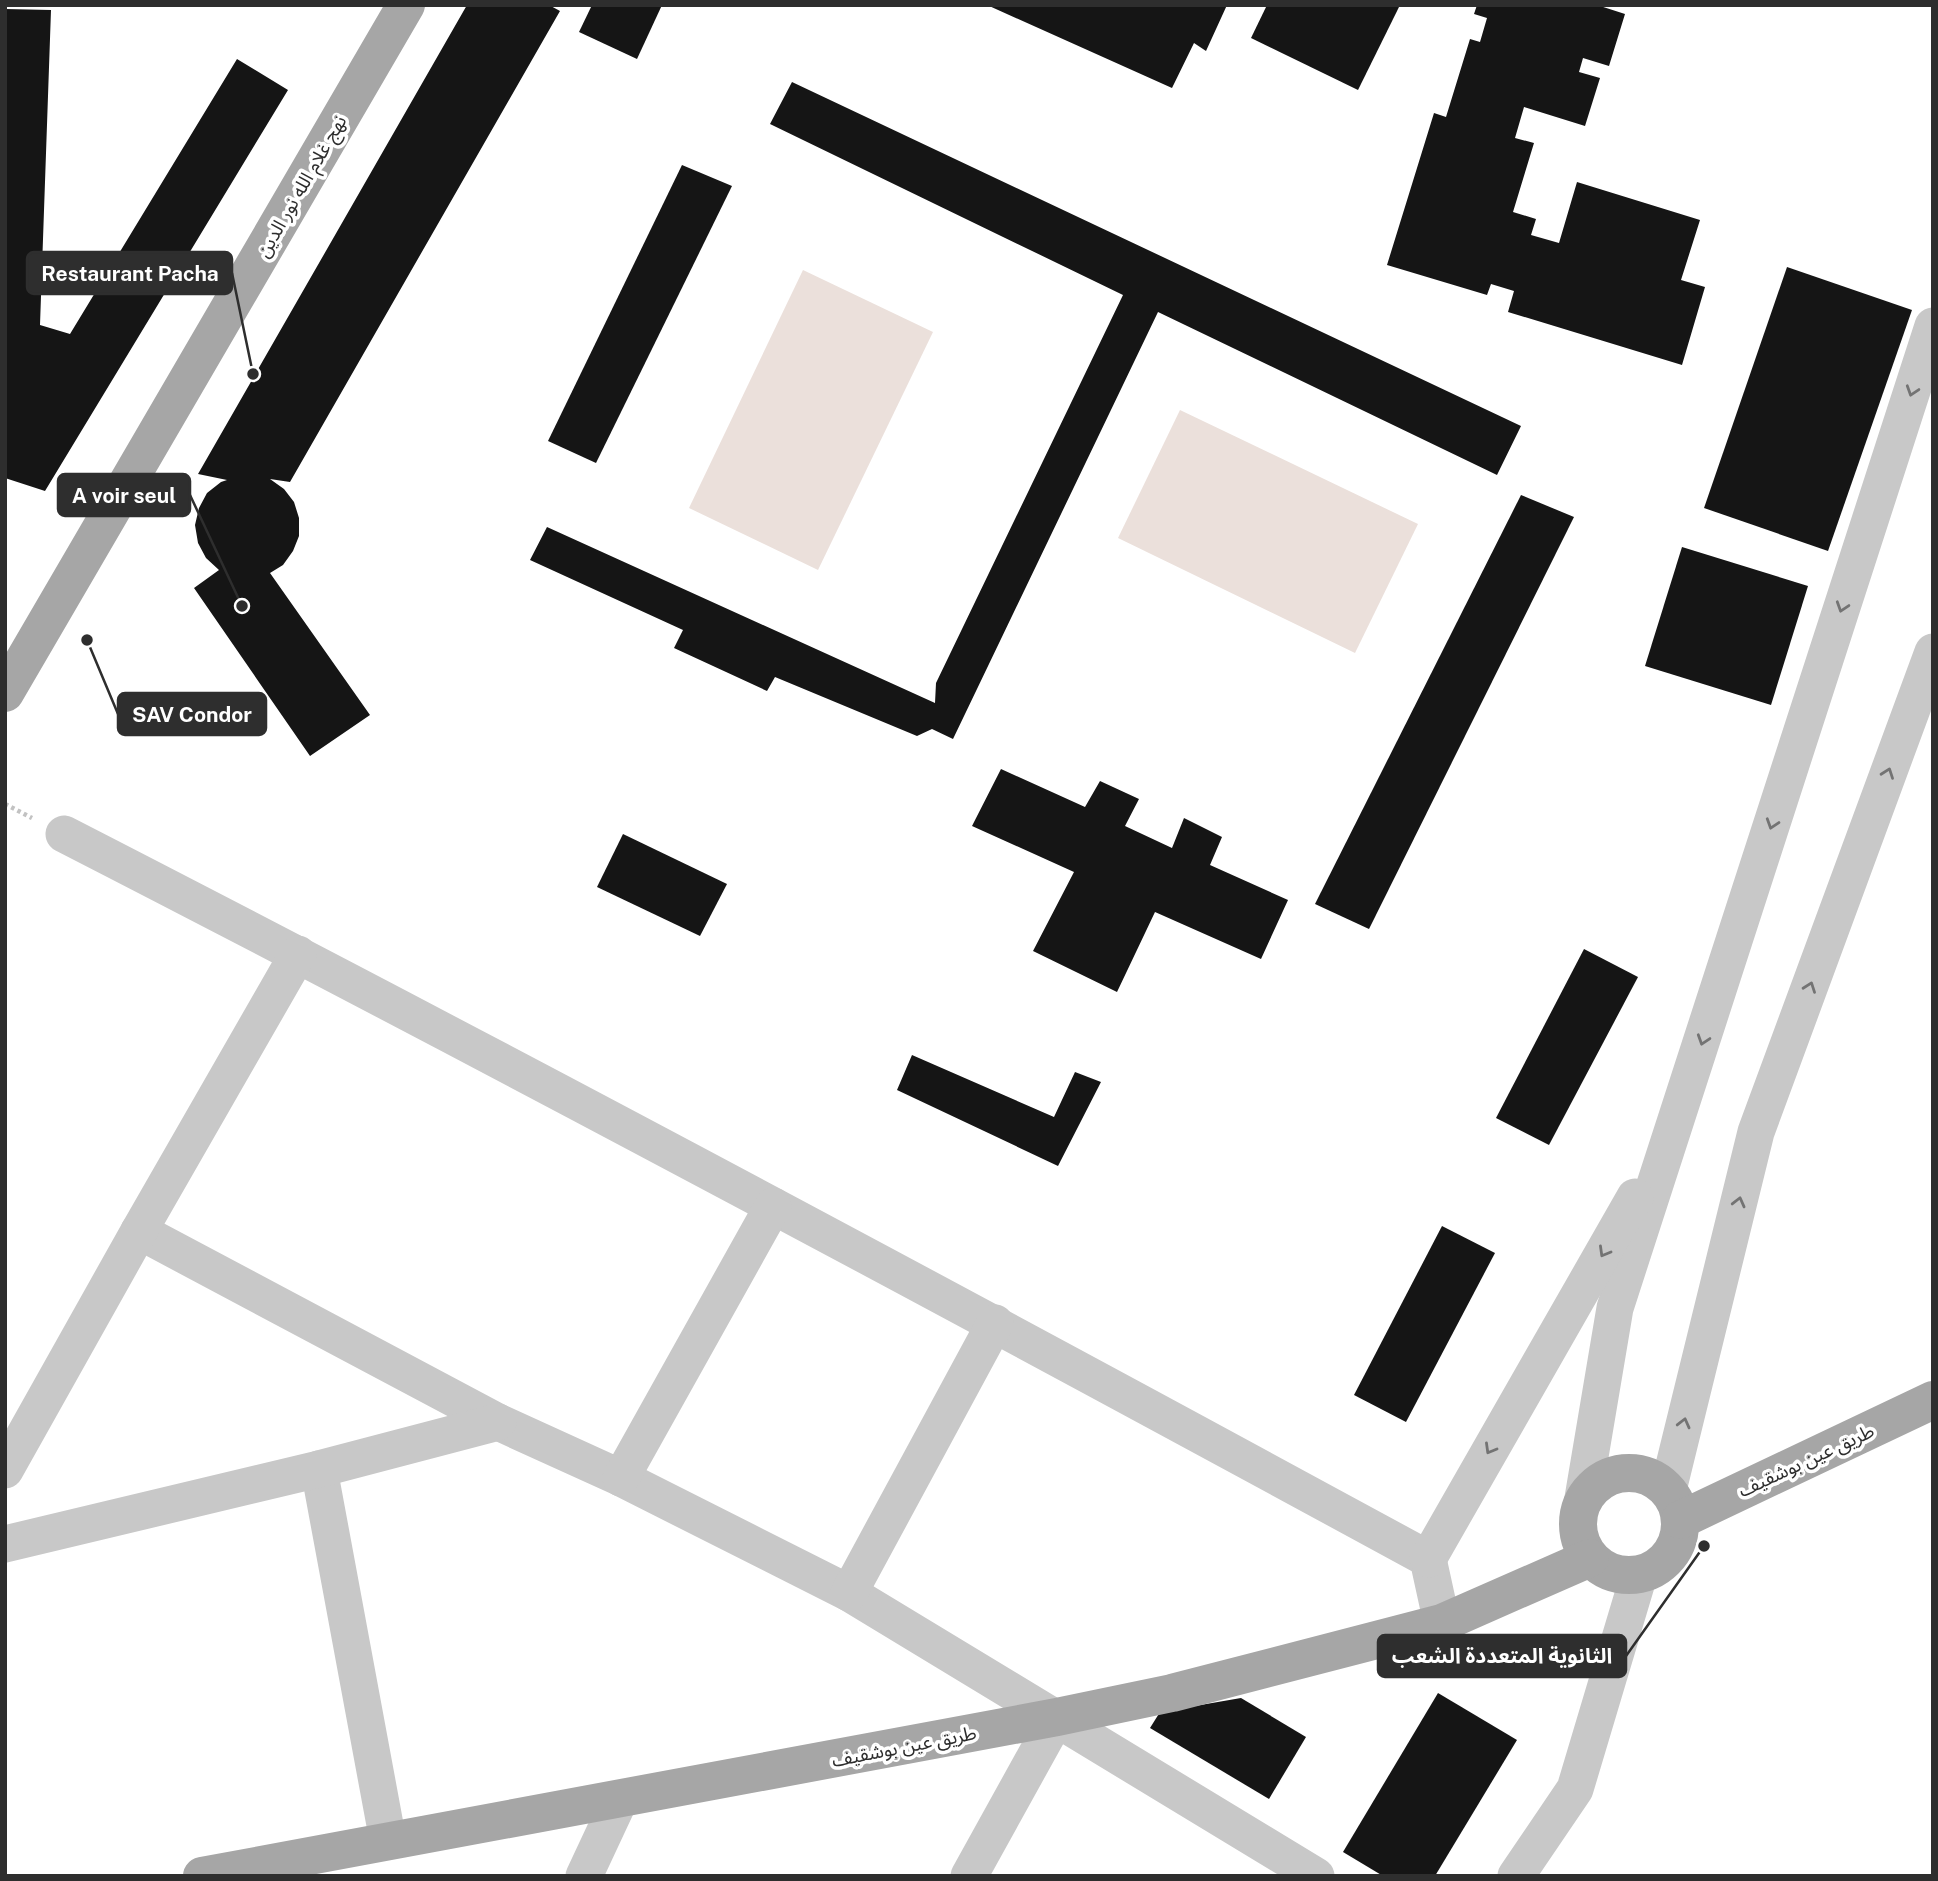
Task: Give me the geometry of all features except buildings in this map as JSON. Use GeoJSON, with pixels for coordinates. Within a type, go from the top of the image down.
{"type":"FeatureCollection","features":[{"type":"Feature","properties":{"kind":"main road","name":"نهج غلام الله نور الدين"},"geometry":{"type":"LineString","coordinates":[[5,693],[407,5]]}},
{"type":"Feature","properties":{"kind":"main road","name":"طريق عين بوشقيف"},"geometry":{"type":"LineString","coordinates":[[1674,1505],[1933,1400]]}},
{"type":"Feature","properties":{"kind":"main road"},"geometry":{"type":"LineString","coordinates":[[1637,1472],[1654,1479],[1674,1505],[1678,1540],[1669,1557],[1655,1568],[1639,1575],[1621,1575],[1604,1569],[1590,1558],[1580,1543],[1577,1525],[1583,1498],[1602,1479],[1619,1473],[1637,1472]]}},
{"type":"Feature","properties":{"kind":"main road","name":"طريق عين بوشقيف"},"geometry":{"type":"LineString","coordinates":[[202,1876],[1057,1717],[1172,1693],[1442,1623],[1590,1558]]}},
{"type":"Feature","properties":{"kind":"street"},"geometry":{"type":"LineString","coordinates":[[1583,1498],[1615,1308],[1933,326]]}},
{"type":"Feature","properties":{"kind":"street"},"geometry":{"type":"LineString","coordinates":[[1674,1505],[1756,1132],[1933,652]]}},
{"type":"Feature","properties":{"kind":"street"},"geometry":{"type":"LineString","coordinates":[[64,834],[298,954],[995,1323],[1428,1559]]}},
{"type":"Feature","properties":{"kind":"street"},"geometry":{"type":"LineString","coordinates":[[5,1470],[298,954]]}},
{"type":"Feature","properties":{"kind":"street"},"geometry":{"type":"LineString","coordinates":[[1442,1623],[1428,1559],[1674,1129]]}},
{"type":"Feature","properties":{"kind":"street"},"geometry":{"type":"LineString","coordinates":[[621,1478],[773,1206]]}},
{"type":"Feature","properties":{"kind":"street"},"geometry":{"type":"LineString","coordinates":[[139,1231],[498,1422],[621,1478],[849,1593],[1316,1876]]}},
{"type":"Feature","properties":{"kind":"street"},"geometry":{"type":"LineString","coordinates":[[849,1593],[995,1323]]}},
{"type":"Feature","properties":{"kind":"street"},"geometry":{"type":"LineString","coordinates":[[5,1544],[319,1469],[498,1422]]}},
{"type":"Feature","properties":{"kind":"street"},"geometry":{"type":"LineString","coordinates":[[319,1469],[388,1841]]}},
{"type":"Feature","properties":{"kind":"street"},"geometry":{"type":"LineString","coordinates":[[1516,1876],[1575,1789],[1639,1575]]}},
{"type":"Feature","properties":{"kind":"street"},"geometry":{"type":"LineString","coordinates":[[969,1876],[1057,1717]]}},
{"type":"Feature","properties":{"kind":"street"},"geometry":{"type":"LineString","coordinates":[[584,1876],[620,1799]]}},
{"type":"Feature","properties":{"kind":"shaded area"},"geometry":{"type":"Polygon","coordinates":[[[803,270],[933,332],[818,570],[689,508],[803,270]]]}},
{"type":"Feature","properties":{"kind":"shaded area"},"geometry":{"type":"Polygon","coordinates":[[[1180,410],[1418,524],[1355,653],[1118,538],[1180,410]]]}},
{"type":"Feature","properties":{"kind":"place","name":"Restaurant Pacha"},"geometry":{"type":"Point","coordinates":[253,374]}},
{"type":"Feature","properties":{"kind":"place","name":"A voir seul"},"geometry":{"type":"Point","coordinates":[242,606]}},
{"type":"Feature","properties":{"kind":"place","name":"SAV Condor"},"geometry":{"type":"Point","coordinates":[87,640]}},
{"type":"Feature","properties":{"kind":"place","name":"الثانوية المتعددة الشعب"},"geometry":{"type":"Point","coordinates":[1704,1546]}}]}
